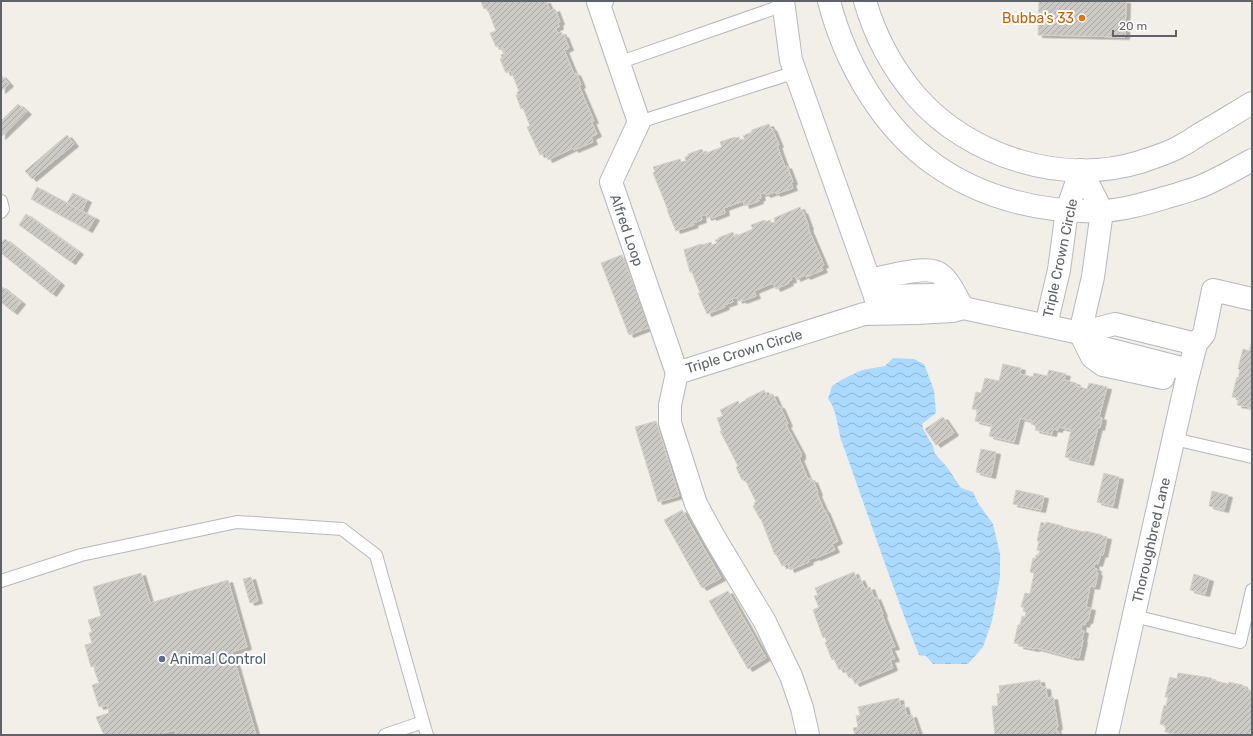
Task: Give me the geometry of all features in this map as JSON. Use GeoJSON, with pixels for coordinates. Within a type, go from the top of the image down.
{"type":"FeatureCollection","features":[{"type":"Feature","properties":{"kind":"street"},"geometry":{"type":"LineString","coordinates":[[602,1],[598,2],[639,122]]}},
{"type":"Feature","properties":{"kind":"street"},"geometry":{"type":"LineString","coordinates":[[829,1],[843,44],[860,78],[881,111],[905,140],[935,165],[968,184],[1005,199],[1044,208],[1067,210],[1102,211],[1130,207],[1202,186],[1252,160]]}},
{"type":"Feature","properties":{"kind":"street"},"geometry":{"type":"LineString","coordinates":[[866,1],[877,35],[895,68],[917,97],[936,116],[957,132],[1004,156],[1028,163],[1054,169],[1081,170],[1109,169],[1139,162],[1177,148],[1252,103]]}},
{"type":"Feature","properties":{"kind":"street"},"geometry":{"type":"LineString","coordinates":[[783,3],[791,60],[874,297]]}},
{"type":"Feature","properties":{"kind":"street","name":"Alfred Loop"},"geometry":{"type":"LineString","coordinates":[[639,122],[611,182],[677,373]]}},
{"type":"Feature","properties":{"kind":"street","name":"Triple Crown Circle"},"geometry":{"type":"LineString","coordinates":[[1046,325],[1059,270],[1067,210],[1081,170]]}},
{"type":"Feature","properties":{"kind":"street","name":"Triple Crown Circle"},"geometry":{"type":"LineString","coordinates":[[1081,170],[1102,211]]}},
{"type":"Feature","properties":{"kind":"street"},"geometry":{"type":"LineString","coordinates":[[1102,211],[1093,277],[1080,333],[1092,357],[1103,365],[1188,376]]}},
{"type":"Feature","properties":{"kind":"street","name":"Triple Crown Circle"},"geometry":{"type":"LineString","coordinates":[[808,735],[802,708],[791,676],[765,622],[696,504],[670,423],[670,404],[677,373],[864,314],[874,297],[924,269],[940,274],[952,288],[963,308]]}},
{"type":"Feature","properties":{"kind":"street"},"geometry":{"type":"LineString","coordinates":[[1196,344],[1204,334],[1213,290],[1252,299]]}},
{"type":"Feature","properties":{"kind":"street","name":"Triple Crown Circle"},"geometry":{"type":"LineString","coordinates":[[874,297],[953,311],[963,308],[1080,333],[1115,324],[1196,344]]}},
{"type":"Feature","properties":{"kind":"street","name":"Thoroughbred Lane"},"geometry":{"type":"LineString","coordinates":[[1107,735],[1196,344]]}},
{"type":"Feature","properties":{"kind":"lane"},"geometry":{"type":"LineString","coordinates":[[618,63],[783,3]]}},
{"type":"Feature","properties":{"kind":"lane"},"geometry":{"type":"LineString","coordinates":[[639,122],[796,72]]}},
{"type":"Feature","properties":{"kind":"lane"},"geometry":{"type":"LineString","coordinates":[[1,201],[3,209],[1,212]]}},
{"type":"Feature","properties":{"kind":"lane"},"geometry":{"type":"LineString","coordinates":[[1174,439],[1252,457]]}},
{"type":"Feature","properties":{"kind":"lane"},"geometry":{"type":"LineString","coordinates":[[1,581],[81,555],[237,522],[342,528],[376,555],[427,735]]}},
{"type":"Feature","properties":{"kind":"lane"},"geometry":{"type":"LineString","coordinates":[[1134,616],[1240,642],[1252,590]]}},
{"type":"Feature","properties":{"kind":"lane"},"geometry":{"type":"LineString","coordinates":[[385,735],[423,722]]}},
{"type":"Feature","properties":{"kind":"water"},"geometry":{"type":"Polygon","coordinates":[[[893,358],[914,359],[924,364],[934,390],[936,413],[922,424],[923,429],[933,446],[935,454],[947,467],[961,488],[973,492],[978,503],[993,524],[1000,554],[1000,577],[992,621],[983,647],[968,664],[933,664],[926,656],[919,655],[843,445],[834,409],[828,399],[832,386],[843,379],[862,370],[885,366],[893,358]]]}},
{"type":"Feature","properties":{"kind":"building"},"geometry":{"type":"Polygon","coordinates":[[[481,1],[546,1],[550,11],[555,9],[560,22],[558,23],[559,27],[555,28],[558,33],[561,32],[563,36],[564,35],[569,48],[564,50],[574,74],[576,73],[581,85],[579,86],[594,121],[591,121],[597,134],[591,137],[593,142],[574,150],[573,148],[548,160],[545,153],[540,155],[527,127],[530,126],[523,108],[521,109],[516,95],[518,95],[517,92],[519,91],[511,71],[506,73],[500,59],[502,58],[501,55],[505,53],[503,48],[499,50],[498,46],[496,47],[490,33],[496,31],[488,10],[487,11],[486,8],[484,9],[481,1]]]}},
{"type":"Feature","properties":{"kind":"building","name":"Bubba's 33"},"geometry":{"type":"Polygon","coordinates":[[[1039,1],[1126,1],[1125,37],[1038,35],[1039,1]]]}},
{"type":"Feature","properties":{"kind":"building"},"geometry":{"type":"Polygon","coordinates":[[[1,75],[9,84],[1,91],[1,75]]]}},
{"type":"Feature","properties":{"kind":"building"},"geometry":{"type":"Polygon","coordinates":[[[18,104],[27,112],[1,137],[1,121],[18,104]]]}},
{"type":"Feature","properties":{"kind":"building"},"geometry":{"type":"Polygon","coordinates":[[[769,124],[779,145],[777,145],[785,167],[787,166],[793,182],[791,183],[793,188],[776,194],[775,192],[766,195],[765,193],[760,194],[761,198],[758,199],[759,201],[745,206],[743,201],[724,208],[725,213],[712,218],[711,216],[707,218],[706,214],[701,216],[702,220],[693,223],[694,225],[676,231],[653,173],[655,172],[653,167],[680,159],[681,162],[686,161],[685,157],[688,156],[688,154],[702,149],[704,154],[722,147],[720,142],[735,137],[739,137],[740,140],[745,139],[743,136],[752,132],[752,130],[769,124]]]}},
{"type":"Feature","properties":{"kind":"building"},"geometry":{"type":"Polygon","coordinates":[[[67,135],[74,144],[32,179],[25,171],[67,135]]]}},
{"type":"Feature","properties":{"kind":"building"},"geometry":{"type":"Polygon","coordinates":[[[37,187],[95,218],[88,230],[31,199],[37,187]]]}},
{"type":"Feature","properties":{"kind":"building"},"geometry":{"type":"Polygon","coordinates":[[[73,193],[87,200],[82,211],[67,203],[73,193]]]}},
{"type":"Feature","properties":{"kind":"building"},"geometry":{"type":"Polygon","coordinates":[[[800,207],[802,212],[803,211],[809,227],[808,228],[824,265],[821,266],[823,270],[806,277],[805,275],[796,279],[796,276],[791,277],[792,280],[788,281],[789,283],[776,289],[773,283],[754,291],[756,296],[742,301],[741,299],[738,301],[737,297],[732,299],[733,302],[724,305],[725,307],[707,314],[698,293],[700,293],[692,272],[690,272],[684,250],[711,242],[712,245],[717,243],[715,240],[719,239],[718,238],[733,232],[734,237],[753,229],[751,225],[765,220],[766,222],[770,220],[771,223],[775,222],[774,218],[800,207]]]}},
{"type":"Feature","properties":{"kind":"building"},"geometry":{"type":"Polygon","coordinates":[[[26,214],[79,252],[71,262],[19,225],[26,214]]]}},
{"type":"Feature","properties":{"kind":"building"},"geometry":{"type":"Polygon","coordinates":[[[5,239],[60,283],[52,294],[1,253],[1,243],[5,239]]]}},
{"type":"Feature","properties":{"kind":"building"},"geometry":{"type":"Polygon","coordinates":[[[622,255],[650,327],[629,335],[601,263],[622,255]]]}},
{"type":"Feature","properties":{"kind":"building"},"geometry":{"type":"Polygon","coordinates":[[[1,286],[21,302],[13,312],[1,302],[1,286]]]}},
{"type":"Feature","properties":{"kind":"building"},"geometry":{"type":"Polygon","coordinates":[[[1251,344],[1252,409],[1249,409],[1250,407],[1237,405],[1239,398],[1232,397],[1240,370],[1238,369],[1243,349],[1249,351],[1251,344]]]}},
{"type":"Feature","properties":{"kind":"building"},"geometry":{"type":"Polygon","coordinates":[[[1003,364],[1021,368],[1020,374],[1033,377],[1034,373],[1047,376],[1049,370],[1066,374],[1064,380],[1076,383],[1076,386],[1087,389],[1089,383],[1107,387],[1099,417],[1102,418],[1100,428],[1098,427],[1089,463],[1065,457],[1071,430],[1059,427],[1058,430],[1053,429],[1052,434],[1035,430],[1036,426],[1031,424],[1032,421],[1020,418],[1014,442],[989,436],[992,425],[975,421],[978,410],[972,409],[976,392],[981,393],[985,378],[999,381],[1003,364]]]}},
{"type":"Feature","properties":{"kind":"building"},"geometry":{"type":"Polygon","coordinates":[[[764,390],[767,396],[773,394],[778,406],[780,406],[788,424],[786,425],[801,453],[801,457],[799,458],[808,479],[810,478],[811,481],[813,480],[818,493],[817,494],[838,541],[832,544],[835,550],[808,560],[809,562],[790,570],[788,564],[782,566],[776,554],[775,555],[761,519],[753,506],[756,502],[746,481],[743,479],[742,480],[736,467],[738,466],[720,431],[722,431],[717,418],[723,416],[720,410],[738,401],[739,404],[764,390]]]}},
{"type":"Feature","properties":{"kind":"building"},"geometry":{"type":"Polygon","coordinates":[[[943,417],[954,433],[936,445],[925,429],[943,417]]]}},
{"type":"Feature","properties":{"kind":"building"},"geometry":{"type":"Polygon","coordinates":[[[656,421],[679,496],[658,502],[635,427],[656,421]]]}},
{"type":"Feature","properties":{"kind":"building"},"geometry":{"type":"Polygon","coordinates":[[[981,449],[996,452],[991,476],[976,472],[981,449]]]}},
{"type":"Feature","properties":{"kind":"building"},"geometry":{"type":"Polygon","coordinates":[[[1104,473],[1119,477],[1113,506],[1097,502],[1104,473]]]}},
{"type":"Feature","properties":{"kind":"building"},"geometry":{"type":"Polygon","coordinates":[[[1016,490],[1044,496],[1041,510],[1013,504],[1016,490]]]}},
{"type":"Feature","properties":{"kind":"building"},"geometry":{"type":"Polygon","coordinates":[[[1212,491],[1228,495],[1224,510],[1209,506],[1212,491]]]}},
{"type":"Feature","properties":{"kind":"building"},"geometry":{"type":"Polygon","coordinates":[[[682,510],[721,578],[702,588],[664,520],[682,510]]]}},
{"type":"Feature","properties":{"kind":"building"},"geometry":{"type":"Polygon","coordinates":[[[1041,522],[1107,537],[1103,555],[1101,554],[1098,564],[1095,563],[1094,568],[1097,569],[1096,573],[1098,573],[1095,587],[1090,586],[1086,607],[1091,608],[1088,621],[1086,621],[1085,625],[1082,624],[1081,630],[1084,631],[1079,658],[1036,648],[1019,646],[1019,644],[1014,643],[1018,625],[1020,625],[1022,616],[1025,617],[1026,612],[1023,611],[1024,607],[1021,607],[1025,593],[1030,594],[1034,573],[1030,572],[1033,558],[1035,559],[1036,555],[1038,555],[1040,551],[1037,550],[1039,541],[1037,541],[1041,522]]]}},
{"type":"Feature","properties":{"kind":"building"},"geometry":{"type":"Polygon","coordinates":[[[854,572],[857,580],[860,578],[865,589],[870,587],[874,598],[876,597],[895,647],[890,648],[895,659],[890,660],[893,668],[855,684],[852,677],[849,678],[844,668],[839,670],[834,659],[832,660],[825,642],[827,642],[825,637],[823,638],[813,610],[819,607],[814,596],[818,595],[815,588],[854,572]]]}},
{"type":"Feature","properties":{"kind":"building","name":"Animal Control"},"geometry":{"type":"Polygon","coordinates":[[[141,573],[150,603],[228,580],[247,647],[232,652],[256,735],[176,735],[175,730],[163,733],[164,735],[104,735],[96,717],[109,713],[107,705],[99,707],[92,685],[99,683],[94,669],[97,668],[96,666],[91,667],[85,645],[92,643],[89,633],[92,632],[88,620],[101,616],[93,587],[141,573]]]}},
{"type":"Feature","properties":{"kind":"building"},"geometry":{"type":"Polygon","coordinates":[[[1194,574],[1209,579],[1205,594],[1190,590],[1194,574]]]}},
{"type":"Feature","properties":{"kind":"building"},"geometry":{"type":"Polygon","coordinates":[[[251,577],[258,601],[250,603],[243,579],[251,577]]]}},
{"type":"Feature","properties":{"kind":"building"},"geometry":{"type":"Polygon","coordinates":[[[728,591],[766,658],[748,669],[709,601],[728,591]]]}},
{"type":"Feature","properties":{"kind":"building"},"geometry":{"type":"Polygon","coordinates":[[[1178,673],[1212,678],[1211,680],[1229,684],[1229,682],[1243,685],[1243,687],[1246,688],[1245,689],[1252,691],[1252,735],[1178,735],[1165,732],[1166,726],[1160,724],[1164,705],[1166,706],[1168,697],[1165,697],[1170,677],[1177,679],[1178,673]]]}},
{"type":"Feature","properties":{"kind":"building"},"geometry":{"type":"Polygon","coordinates":[[[1040,680],[1041,687],[1046,687],[1047,698],[1053,697],[1058,727],[1056,727],[1057,733],[1059,732],[1060,735],[995,735],[992,706],[998,706],[997,694],[1000,693],[999,686],[1040,680]]]}},
{"type":"Feature","properties":{"kind":"building"},"geometry":{"type":"Polygon","coordinates":[[[899,698],[900,706],[904,705],[907,716],[912,715],[919,735],[855,735],[853,728],[858,727],[856,716],[860,715],[858,707],[899,698]]]}},
{"type":"Feature","properties":{"kind":"place","name":"Bubba's 33"},"geometry":{"type":"Point","coordinates":[1082,18]}},
{"type":"Feature","properties":{"kind":"place","name":"Animal Control"},"geometry":{"type":"Point","coordinates":[162,659]}}]}
